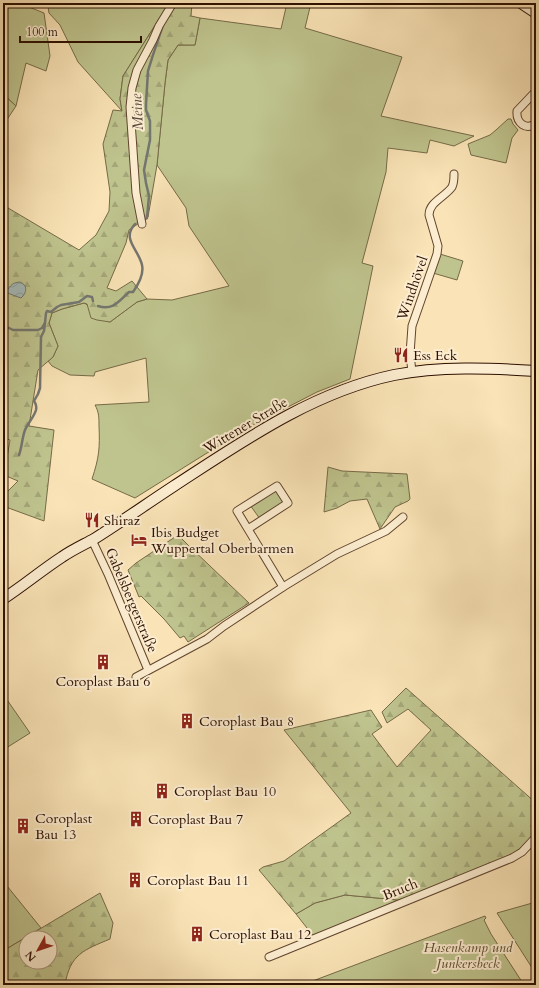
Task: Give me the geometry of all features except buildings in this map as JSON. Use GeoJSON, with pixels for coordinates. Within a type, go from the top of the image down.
{"type":"FeatureCollection","features":[{"type":"Feature","properties":{"kind":"main road"},"geometry":{"type":"LineString","coordinates":[[521,3],[536,13]]}},
{"type":"Feature","properties":{"kind":"main road","name":"Wittener Straße"},"geometry":{"type":"LineString","coordinates":[[3,599],[63,557],[92,540],[267,426],[303,407],[335,393],[363,383],[412,372],[451,369],[536,371]]}},
{"type":"Feature","properties":{"kind":"street"},"geometry":{"type":"LineString","coordinates":[[142,224],[136,193],[130,107],[132,88],[137,70],[159,26],[173,3]]}},
{"type":"Feature","properties":{"kind":"street"},"geometry":{"type":"LineString","coordinates":[[536,92],[517,111],[516,116],[521,124],[526,126],[536,124]]}},
{"type":"Feature","properties":{"kind":"street","name":"Windhövel"},"geometry":{"type":"LineString","coordinates":[[412,372],[410,354],[412,326],[437,254],[438,246],[429,211],[432,206],[452,187],[454,174]]}},
{"type":"Feature","properties":{"kind":"street"},"geometry":{"type":"LineString","coordinates":[[248,529],[288,503],[277,486],[237,511],[283,587]]}},
{"type":"Feature","properties":{"kind":"street"},"geometry":{"type":"LineString","coordinates":[[136,677],[207,639],[283,587],[337,554],[386,531],[403,517]]}},
{"type":"Feature","properties":{"kind":"street","name":"Gabelsbergerstraße"},"geometry":{"type":"LineString","coordinates":[[92,540],[108,574],[148,670]]}},
{"type":"Feature","properties":{"kind":"street","name":"Bruch"},"geometry":{"type":"LineString","coordinates":[[269,957],[512,858],[522,852],[536,837]]}},
{"type":"Feature","properties":{"kind":"green space"},"geometry":{"type":"Polygon","coordinates":[[[3,3],[19,3],[44,13],[50,56],[46,71],[26,63],[16,106],[3,94],[3,3]]]}},
{"type":"Feature","properties":{"kind":"green space"},"geometry":{"type":"Polygon","coordinates":[[[49,3],[169,3],[123,76],[120,99],[122,111],[78,62],[60,25],[49,13],[49,3]]]}},
{"type":"Feature","properties":{"kind":"green space"},"geometry":{"type":"Polygon","coordinates":[[[178,3],[192,3],[191,16],[200,18],[195,45],[178,45],[168,60],[157,165],[148,217],[129,230],[126,243],[107,288],[116,291],[132,281],[147,299],[137,302],[110,322],[91,318],[87,304],[84,303],[52,313],[49,323],[58,346],[53,357],[38,370],[29,426],[54,430],[44,521],[3,506],[3,496],[18,481],[4,475],[10,440],[3,438],[3,205],[79,250],[96,235],[109,211],[110,192],[103,144],[113,110],[122,111],[120,99],[123,76],[161,16],[172,10],[178,3]]]}},
{"type":"Feature","properties":{"kind":"green space"},"geometry":{"type":"Polygon","coordinates":[[[287,3],[311,3],[305,28],[402,57],[381,116],[474,136],[454,146],[430,140],[427,153],[388,148],[386,172],[362,263],[373,266],[350,379],[317,392],[247,428],[135,498],[92,479],[98,459],[99,447],[99,418],[95,405],[149,402],[146,358],[95,372],[94,376],[70,375],[52,366],[48,361],[53,357],[58,346],[49,323],[52,313],[84,303],[104,320],[110,322],[137,302],[147,299],[172,300],[229,286],[189,226],[186,208],[157,165],[168,60],[178,45],[195,45],[200,18],[281,29],[287,3]]]}},
{"type":"Feature","properties":{"kind":"green space"},"geometry":{"type":"Polygon","coordinates":[[[3,94],[16,106],[6,121],[3,150],[3,94]]]}},
{"type":"Feature","properties":{"kind":"green space"},"geometry":{"type":"Polygon","coordinates":[[[508,119],[511,119],[518,130],[512,138],[506,163],[471,155],[468,144],[490,135],[508,119]]]}},
{"type":"Feature","properties":{"kind":"green space"},"geometry":{"type":"Polygon","coordinates":[[[440,254],[463,261],[457,280],[433,273],[440,254]]]}},
{"type":"Feature","properties":{"kind":"green space"},"geometry":{"type":"Polygon","coordinates":[[[328,467],[342,471],[407,474],[410,499],[395,507],[380,529],[367,499],[350,501],[337,508],[324,512],[328,467]]]}},
{"type":"Feature","properties":{"kind":"green space"},"geometry":{"type":"Polygon","coordinates":[[[276,491],[283,500],[282,504],[260,519],[250,505],[276,491]]]}},
{"type":"Feature","properties":{"kind":"green space"},"geometry":{"type":"Polygon","coordinates":[[[178,535],[249,603],[188,642],[184,636],[180,638],[164,619],[141,596],[139,597],[128,570],[178,535]]]}},
{"type":"Feature","properties":{"kind":"green space"},"geometry":{"type":"Polygon","coordinates":[[[406,688],[536,803],[536,832],[526,844],[511,855],[418,894],[398,900],[345,895],[315,903],[296,914],[259,870],[263,867],[284,861],[351,813],[284,730],[371,710],[382,727],[372,734],[397,767],[431,730],[408,709],[387,723],[382,712],[406,688]]]}},
{"type":"Feature","properties":{"kind":"green space"},"geometry":{"type":"Polygon","coordinates":[[[3,694],[30,733],[3,750],[3,694]]]}},
{"type":"Feature","properties":{"kind":"green space"},"geometry":{"type":"Polygon","coordinates":[[[3,881],[41,928],[38,930],[18,930],[18,942],[3,951],[3,881]]]}},
{"type":"Feature","properties":{"kind":"green space"},"geometry":{"type":"Polygon","coordinates":[[[100,893],[113,923],[110,939],[93,946],[80,954],[70,966],[65,985],[3,985],[3,951],[18,942],[18,970],[58,970],[58,930],[38,930],[100,893]]]}},
{"type":"Feature","properties":{"kind":"green space"},"geometry":{"type":"Polygon","coordinates":[[[345,895],[398,900],[314,937],[296,914],[315,903],[345,895]]]}},
{"type":"Feature","properties":{"kind":"green space"},"geometry":{"type":"Polygon","coordinates":[[[536,902],[536,974],[497,913],[536,902]]]}},
{"type":"Feature","properties":{"kind":"green space","name":"Hasenkamp und Junkersbeck"},"geometry":{"type":"Polygon","coordinates":[[[485,916],[486,918],[484,920],[491,934],[524,985],[302,985],[485,916]]]}},
{"type":"Feature","properties":{"kind":"water"},"geometry":{"type":"Polygon","coordinates":[[[20,282],[23,283],[26,289],[21,298],[8,293],[3,296],[3,289],[6,291],[13,284],[20,282]]]}},
{"type":"Feature","properties":{"kind":"waterway","name":"Meine"},"geometry":{"type":"LineString","coordinates":[[144,220],[147,218],[149,196],[144,170],[150,140],[150,121],[146,110],[148,71],[163,25]]}},
{"type":"Feature","properties":{"kind":"waterway","name":"Meine"},"geometry":{"type":"LineString","coordinates":[[98,306],[112,306],[119,302],[129,292],[133,292],[139,283],[142,265],[130,240],[131,229],[135,224]]}},
{"type":"Feature","properties":{"kind":"waterway","name":"Meine"},"geometry":{"type":"LineString","coordinates":[[3,327],[13,330],[38,330],[42,328],[45,323],[47,311],[51,312],[61,305],[79,302],[87,296],[92,297],[93,301]]}},
{"type":"Feature","properties":{"kind":"waterway"},"geometry":{"type":"LineString","coordinates":[[19,455],[25,430],[36,409],[34,401],[40,388],[41,337],[44,331],[45,323]]}},
{"type":"Feature","properties":{"kind":"place","name":"Ess Eck"},"geometry":{"type":"Point","coordinates":[401,355]}},
{"type":"Feature","properties":{"kind":"place","name":"Shiraz"},"geometry":{"type":"Point","coordinates":[92,520]}},
{"type":"Feature","properties":{"kind":"place","name":"Ibis Budget Wuppertal Oberbarmen"},"geometry":{"type":"Point","coordinates":[139,540]}},
{"type":"Feature","properties":{"kind":"place","name":"Coroplast Bau 6"},"geometry":{"type":"Point","coordinates":[103,662]}},
{"type":"Feature","properties":{"kind":"place","name":"Coroplast Bau 8"},"geometry":{"type":"Point","coordinates":[187,721]}},
{"type":"Feature","properties":{"kind":"place","name":"Coroplast Bau 10"},"geometry":{"type":"Point","coordinates":[162,791]}},
{"type":"Feature","properties":{"kind":"place","name":"Coroplast Bau 7"},"geometry":{"type":"Point","coordinates":[136,819]}},
{"type":"Feature","properties":{"kind":"place","name":"Coroplast Bau 13"},"geometry":{"type":"Point","coordinates":[23,826]}},
{"type":"Feature","properties":{"kind":"place","name":"Coroplast Bau 11"},"geometry":{"type":"Point","coordinates":[135,880]}},
{"type":"Feature","properties":{"kind":"place","name":"Coroplast Bau 12"},"geometry":{"type":"Point","coordinates":[197,934]}}]}
